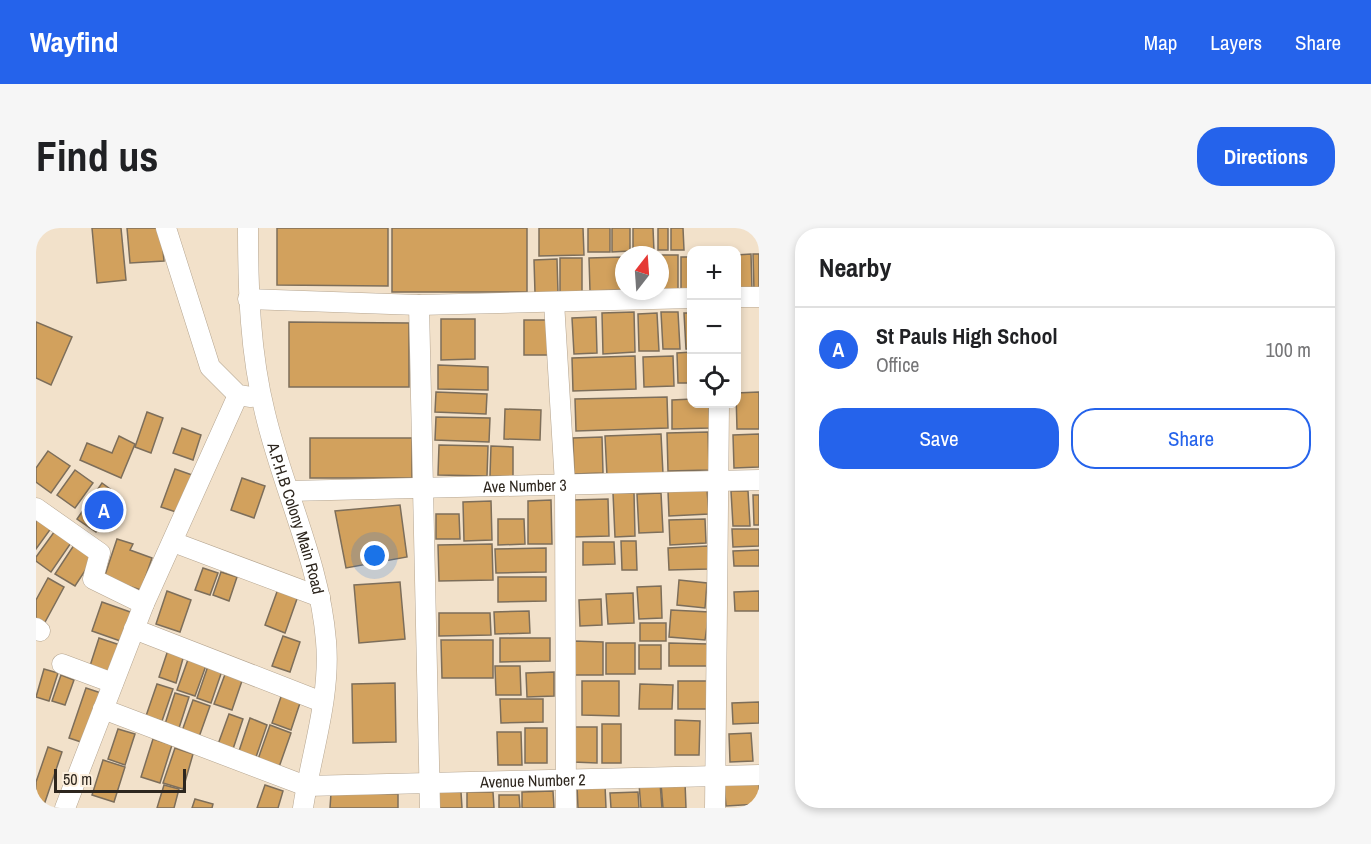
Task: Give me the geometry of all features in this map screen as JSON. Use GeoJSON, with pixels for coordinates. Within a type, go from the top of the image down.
{"type":"FeatureCollection","features":[{"type":"Feature","properties":{"kind":"street"},"geometry":{"type":"LineString","coordinates":[[166,228],[210,367],[238,395],[263,400]]}},
{"type":"Feature","properties":{"kind":"street","name":"A.P.H.B Colony Main Road"},"geometry":{"type":"LineString","coordinates":[[249,228],[248,299],[264,412],[320,597],[326,643],[322,702],[303,808]]}},
{"type":"Feature","properties":{"kind":"street"},"geometry":{"type":"LineString","coordinates":[[741,297],[759,297]]}},
{"type":"Feature","properties":{"kind":"street"},"geometry":{"type":"LineString","coordinates":[[248,299],[419,305],[687,298]]}},
{"type":"Feature","properties":{"kind":"street"},"geometry":{"type":"LineString","coordinates":[[554,302],[565,484],[566,808]]}},
{"type":"Feature","properties":{"kind":"street"},"geometry":{"type":"LineString","coordinates":[[419,305],[430,808]]}},
{"type":"Feature","properties":{"kind":"street"},"geometry":{"type":"LineString","coordinates":[[71,806],[103,709],[144,604],[238,395]]}},
{"type":"Feature","properties":{"kind":"street"},"geometry":{"type":"LineString","coordinates":[[715,808],[719,408]]}},
{"type":"Feature","properties":{"kind":"street","name":"Ave Number 3"},"geometry":{"type":"LineString","coordinates":[[288,491],[759,480]]}},
{"type":"Feature","properties":{"kind":"street"},"geometry":{"type":"LineString","coordinates":[[36,508],[100,553],[93,579],[144,604]]}},
{"type":"Feature","properties":{"kind":"street"},"geometry":{"type":"LineString","coordinates":[[173,542],[320,597]]}},
{"type":"Feature","properties":{"kind":"street"},"geometry":{"type":"LineString","coordinates":[[134,629],[322,702]]}},
{"type":"Feature","properties":{"kind":"street"},"geometry":{"type":"LineString","coordinates":[[62,664],[113,683]]}},
{"type":"Feature","properties":{"kind":"street"},"geometry":{"type":"LineString","coordinates":[[103,709],[306,786]]}},
{"type":"Feature","properties":{"kind":"street","name":"Avenue Number 2"},"geometry":{"type":"LineString","coordinates":[[306,786],[430,785],[759,775]]}},
{"type":"Feature","properties":{"kind":"building"},"geometry":{"type":"Polygon","coordinates":[[[92,228],[121,228],[126,280],[97,283],[92,228]]]}},
{"type":"Feature","properties":{"kind":"building"},"geometry":{"type":"Polygon","coordinates":[[[127,228],[161,228],[164,261],[130,263],[127,228]]]}},
{"type":"Feature","properties":{"kind":"building"},"geometry":{"type":"Polygon","coordinates":[[[277,228],[388,228],[388,286],[277,285],[277,228]]]}},
{"type":"Feature","properties":{"kind":"building"},"geometry":{"type":"Polygon","coordinates":[[[392,228],[527,228],[527,292],[392,292],[392,228]]]}},
{"type":"Feature","properties":{"kind":"building"},"geometry":{"type":"Polygon","coordinates":[[[539,228],[583,228],[584,255],[539,256],[539,228]]]}},
{"type":"Feature","properties":{"kind":"building"},"geometry":{"type":"Polygon","coordinates":[[[588,228],[610,228],[610,252],[588,252],[588,228]]]}},
{"type":"Feature","properties":{"kind":"building"},"geometry":{"type":"Polygon","coordinates":[[[612,228],[630,228],[630,246],[615,246],[615,252],[612,252],[612,228]]]}},
{"type":"Feature","properties":{"kind":"building"},"geometry":{"type":"Polygon","coordinates":[[[633,228],[653,228],[654,246],[633,246],[633,228]]]}},
{"type":"Feature","properties":{"kind":"building"},"geometry":{"type":"Polygon","coordinates":[[[658,228],[668,228],[668,246],[658,246],[658,228]]]}},
{"type":"Feature","properties":{"kind":"building"},"geometry":{"type":"Polygon","coordinates":[[[671,228],[683,228],[684,250],[671,250],[671,228]]]}},
{"type":"Feature","properties":{"kind":"building"},"geometry":{"type":"Polygon","coordinates":[[[751,254],[752,290],[741,290],[741,255],[751,254]]]}},
{"type":"Feature","properties":{"kind":"building"},"geometry":{"type":"Polygon","coordinates":[[[753,254],[759,254],[759,290],[754,290],[753,254]]]}},
{"type":"Feature","properties":{"kind":"building"},"geometry":{"type":"Polygon","coordinates":[[[669,255],[678,255],[678,291],[669,291],[669,255]]]}},
{"type":"Feature","properties":{"kind":"building"},"geometry":{"type":"Polygon","coordinates":[[[615,257],[615,290],[590,291],[589,258],[615,257]]]}},
{"type":"Feature","properties":{"kind":"building"},"geometry":{"type":"Polygon","coordinates":[[[681,257],[687,257],[687,291],[681,291],[681,257]]]}},
{"type":"Feature","properties":{"kind":"building"},"geometry":{"type":"Polygon","coordinates":[[[560,258],[582,258],[582,292],[560,292],[560,258]]]}},
{"type":"Feature","properties":{"kind":"building"},"geometry":{"type":"Polygon","coordinates":[[[557,259],[558,293],[535,293],[534,260],[557,259]]]}},
{"type":"Feature","properties":{"kind":"building"},"geometry":{"type":"Polygon","coordinates":[[[634,312],[635,352],[603,354],[602,313],[634,312]]]}},
{"type":"Feature","properties":{"kind":"building"},"geometry":{"type":"Polygon","coordinates":[[[661,312],[678,312],[680,349],[663,349],[661,312]]]}},
{"type":"Feature","properties":{"kind":"building"},"geometry":{"type":"Polygon","coordinates":[[[657,313],[659,351],[639,351],[638,314],[657,313]]]}},
{"type":"Feature","properties":{"kind":"building"},"geometry":{"type":"Polygon","coordinates":[[[684,313],[687,313],[686,349],[684,313]]]}},
{"type":"Feature","properties":{"kind":"building"},"geometry":{"type":"Polygon","coordinates":[[[596,317],[597,353],[574,354],[572,318],[596,317]]]}},
{"type":"Feature","properties":{"kind":"building"},"geometry":{"type":"Polygon","coordinates":[[[441,319],[475,319],[475,359],[441,360],[441,319]]]}},
{"type":"Feature","properties":{"kind":"building"},"geometry":{"type":"Polygon","coordinates":[[[524,320],[549,320],[548,355],[524,355],[524,320]]]}},
{"type":"Feature","properties":{"kind":"building"},"geometry":{"type":"Polygon","coordinates":[[[36,322],[72,337],[51,385],[36,378],[36,322]]]}},
{"type":"Feature","properties":{"kind":"building"},"geometry":{"type":"Polygon","coordinates":[[[289,322],[409,323],[409,387],[289,387],[289,322]]]}},
{"type":"Feature","properties":{"kind":"building"},"geometry":{"type":"Polygon","coordinates":[[[687,352],[687,383],[678,383],[677,353],[687,352]]]}},
{"type":"Feature","properties":{"kind":"building"},"geometry":{"type":"Polygon","coordinates":[[[635,356],[636,389],[573,391],[572,358],[635,356]]]}},
{"type":"Feature","properties":{"kind":"building"},"geometry":{"type":"Polygon","coordinates":[[[673,356],[674,386],[644,387],[643,357],[673,356]]]}},
{"type":"Feature","properties":{"kind":"building"},"geometry":{"type":"Polygon","coordinates":[[[438,365],[488,367],[488,390],[438,389],[438,365]]]}},
{"type":"Feature","properties":{"kind":"building"},"geometry":{"type":"Polygon","coordinates":[[[436,392],[487,394],[486,414],[435,412],[436,392]]]}},
{"type":"Feature","properties":{"kind":"building"},"geometry":{"type":"Polygon","coordinates":[[[759,392],[759,429],[737,429],[736,408],[741,408],[741,393],[759,392]]]}},
{"type":"Feature","properties":{"kind":"building"},"geometry":{"type":"Polygon","coordinates":[[[667,397],[668,428],[576,431],[575,399],[667,397]]]}},
{"type":"Feature","properties":{"kind":"building"},"geometry":{"type":"Polygon","coordinates":[[[687,399],[687,408],[709,408],[710,428],[672,429],[672,400],[687,399]]]}},
{"type":"Feature","properties":{"kind":"building"},"geometry":{"type":"Polygon","coordinates":[[[505,409],[541,410],[540,440],[504,439],[505,409]]]}},
{"type":"Feature","properties":{"kind":"building"},"geometry":{"type":"Polygon","coordinates":[[[147,412],[163,418],[151,453],[135,447],[147,412]]]}},
{"type":"Feature","properties":{"kind":"building"},"geometry":{"type":"Polygon","coordinates":[[[436,417],[490,418],[489,442],[435,440],[436,417]]]}},
{"type":"Feature","properties":{"kind":"building"},"geometry":{"type":"Polygon","coordinates":[[[182,428],[201,435],[193,460],[173,453],[182,428]]]}},
{"type":"Feature","properties":{"kind":"building"},"geometry":{"type":"Polygon","coordinates":[[[708,432],[709,470],[668,471],[667,433],[708,432]]]}},
{"type":"Feature","properties":{"kind":"building"},"geometry":{"type":"Polygon","coordinates":[[[661,434],[663,474],[607,476],[605,436],[661,434]]]}},
{"type":"Feature","properties":{"kind":"building"},"geometry":{"type":"Polygon","coordinates":[[[759,434],[759,467],[734,468],[733,435],[759,434]]]}},
{"type":"Feature","properties":{"kind":"building"},"geometry":{"type":"Polygon","coordinates":[[[119,436],[135,444],[121,478],[80,460],[87,443],[112,453],[119,436]]]}},
{"type":"Feature","properties":{"kind":"building"},"geometry":{"type":"Polygon","coordinates":[[[602,437],[603,473],[574,474],[573,438],[602,437]]]}},
{"type":"Feature","properties":{"kind":"building"},"geometry":{"type":"Polygon","coordinates":[[[310,438],[412,438],[412,478],[310,478],[310,438]]]}},
{"type":"Feature","properties":{"kind":"building"},"geometry":{"type":"Polygon","coordinates":[[[439,445],[488,446],[487,476],[438,475],[439,445]]]}},
{"type":"Feature","properties":{"kind":"building"},"geometry":{"type":"Polygon","coordinates":[[[491,446],[513,447],[513,477],[490,476],[491,446]]]}},
{"type":"Feature","properties":{"kind":"building"},"geometry":{"type":"Polygon","coordinates":[[[48,451],[70,466],[51,493],[36,482],[36,468],[48,451]]]}},
{"type":"Feature","properties":{"kind":"building"},"geometry":{"type":"Polygon","coordinates":[[[175,469],[195,476],[182,514],[161,507],[175,469]]]}},
{"type":"Feature","properties":{"kind":"building"},"geometry":{"type":"Polygon","coordinates":[[[75,470],[93,483],[75,508],[57,495],[75,470]]]}},
{"type":"Feature","properties":{"kind":"building"},"geometry":{"type":"Polygon","coordinates":[[[242,478],[265,486],[254,518],[231,510],[242,478]]]}},
{"type":"Feature","properties":{"kind":"building"},"geometry":{"type":"Polygon","coordinates":[[[102,483],[121,497],[96,532],[77,519],[102,483]]]}},
{"type":"Feature","properties":{"kind":"building"},"geometry":{"type":"Polygon","coordinates":[[[707,490],[709,514],[669,516],[668,491],[707,490]]]}},
{"type":"Feature","properties":{"kind":"building"},"geometry":{"type":"Polygon","coordinates":[[[731,491],[748,491],[750,526],[733,526],[731,491]]]}},
{"type":"Feature","properties":{"kind":"building"},"geometry":{"type":"Polygon","coordinates":[[[613,493],[634,493],[635,536],[615,537],[613,493]]]}},
{"type":"Feature","properties":{"kind":"building"},"geometry":{"type":"Polygon","coordinates":[[[661,493],[663,532],[639,533],[637,494],[661,493]]]}},
{"type":"Feature","properties":{"kind":"building"},"geometry":{"type":"Polygon","coordinates":[[[753,495],[759,495],[759,525],[754,525],[753,495]]]}},
{"type":"Feature","properties":{"kind":"building"},"geometry":{"type":"Polygon","coordinates":[[[608,499],[609,536],[573,537],[572,500],[608,499]]]}},
{"type":"Feature","properties":{"kind":"building"},"geometry":{"type":"Polygon","coordinates":[[[551,500],[552,544],[528,544],[528,501],[551,500]]]}},
{"type":"Feature","properties":{"kind":"building"},"geometry":{"type":"Polygon","coordinates":[[[491,501],[492,540],[464,541],[463,502],[491,501]]]}},
{"type":"Feature","properties":{"kind":"building"},"geometry":{"type":"Polygon","coordinates":[[[400,505],[407,557],[346,568],[335,511],[400,505]]]}},
{"type":"Feature","properties":{"kind":"building"},"geometry":{"type":"Polygon","coordinates":[[[436,514],[459,514],[460,539],[436,539],[436,514]]]}},
{"type":"Feature","properties":{"kind":"building"},"geometry":{"type":"Polygon","coordinates":[[[36,515],[52,527],[36,549],[36,515]]]}},
{"type":"Feature","properties":{"kind":"building"},"geometry":{"type":"Polygon","coordinates":[[[498,519],[524,519],[525,544],[498,545],[498,519]]]}},
{"type":"Feature","properties":{"kind":"building"},"geometry":{"type":"Polygon","coordinates":[[[705,519],[706,543],[670,545],[669,520],[705,519]]]}},
{"type":"Feature","properties":{"kind":"building"},"geometry":{"type":"Polygon","coordinates":[[[57,528],[73,540],[51,572],[36,561],[36,557],[57,528]]]}},
{"type":"Feature","properties":{"kind":"building"},"geometry":{"type":"Polygon","coordinates":[[[732,529],[759,529],[759,546],[733,547],[732,529]]]}},
{"type":"Feature","properties":{"kind":"building"},"geometry":{"type":"Polygon","coordinates":[[[117,539],[133,544],[130,550],[152,558],[141,590],[104,578],[117,539]]]}},
{"type":"Feature","properties":{"kind":"building"},"geometry":{"type":"Polygon","coordinates":[[[621,541],[636,541],[637,570],[622,570],[621,541]]]}},
{"type":"Feature","properties":{"kind":"building"},"geometry":{"type":"Polygon","coordinates":[[[76,542],[96,554],[75,586],[55,574],[76,542]]]}},
{"type":"Feature","properties":{"kind":"building"},"geometry":{"type":"Polygon","coordinates":[[[583,542],[614,542],[615,564],[583,565],[583,542]]]}},
{"type":"Feature","properties":{"kind":"building"},"geometry":{"type":"Polygon","coordinates":[[[492,544],[493,580],[439,581],[438,545],[492,544]]]}},
{"type":"Feature","properties":{"kind":"building"},"geometry":{"type":"Polygon","coordinates":[[[708,546],[708,569],[669,570],[668,548],[708,546]]]}},
{"type":"Feature","properties":{"kind":"building"},"geometry":{"type":"Polygon","coordinates":[[[546,548],[546,572],[496,573],[495,549],[546,548]]]}},
{"type":"Feature","properties":{"kind":"building"},"geometry":{"type":"Polygon","coordinates":[[[759,550],[759,566],[734,566],[733,551],[759,550]]]}},
{"type":"Feature","properties":{"kind":"building"},"geometry":{"type":"Polygon","coordinates":[[[203,568],[218,573],[210,595],[195,590],[203,568]]]}},
{"type":"Feature","properties":{"kind":"building"},"geometry":{"type":"Polygon","coordinates":[[[221,572],[237,577],[229,601],[213,595],[221,572]]]}},
{"type":"Feature","properties":{"kind":"building"},"geometry":{"type":"Polygon","coordinates":[[[498,577],[546,577],[546,601],[498,602],[498,577]]]}},
{"type":"Feature","properties":{"kind":"building"},"geometry":{"type":"Polygon","coordinates":[[[48,578],[64,587],[44,624],[36,619],[36,600],[48,578]]]}},
{"type":"Feature","properties":{"kind":"building"},"geometry":{"type":"Polygon","coordinates":[[[679,580],[707,583],[705,608],[677,605],[679,580]]]}},
{"type":"Feature","properties":{"kind":"building"},"geometry":{"type":"Polygon","coordinates":[[[400,582],[405,639],[359,643],[354,585],[400,582]]]}},
{"type":"Feature","properties":{"kind":"building"},"geometry":{"type":"Polygon","coordinates":[[[661,586],[662,618],[639,619],[637,587],[661,586]]]}},
{"type":"Feature","properties":{"kind":"building"},"geometry":{"type":"Polygon","coordinates":[[[278,589],[298,596],[285,633],[265,625],[278,589]]]}},
{"type":"Feature","properties":{"kind":"building"},"geometry":{"type":"Polygon","coordinates":[[[167,591],[191,600],[180,632],[156,624],[167,591]]]}},
{"type":"Feature","properties":{"kind":"building"},"geometry":{"type":"Polygon","coordinates":[[[759,591],[759,611],[735,611],[734,592],[759,591]]]}},
{"type":"Feature","properties":{"kind":"building"},"geometry":{"type":"Polygon","coordinates":[[[633,593],[634,623],[608,624],[606,594],[633,593]]]}},
{"type":"Feature","properties":{"kind":"building"},"geometry":{"type":"Polygon","coordinates":[[[601,599],[602,625],[580,626],[579,600],[601,599]]]}},
{"type":"Feature","properties":{"kind":"building"},"geometry":{"type":"Polygon","coordinates":[[[102,602],[136,614],[126,643],[92,631],[102,602]]]}},
{"type":"Feature","properties":{"kind":"building"},"geometry":{"type":"Polygon","coordinates":[[[671,610],[709,612],[705,640],[669,637],[671,610]]]}},
{"type":"Feature","properties":{"kind":"building"},"geometry":{"type":"Polygon","coordinates":[[[529,611],[530,633],[495,634],[494,612],[529,611]]]}},
{"type":"Feature","properties":{"kind":"building"},"geometry":{"type":"Polygon","coordinates":[[[439,613],[490,613],[491,635],[439,636],[439,613]]]}},
{"type":"Feature","properties":{"kind":"building"},"geometry":{"type":"Polygon","coordinates":[[[640,623],[666,623],[666,641],[640,641],[640,623]]]}},
{"type":"Feature","properties":{"kind":"building"},"geometry":{"type":"Polygon","coordinates":[[[283,636],[300,642],[290,672],[272,666],[283,636]]]}},
{"type":"Feature","properties":{"kind":"building"},"geometry":{"type":"Polygon","coordinates":[[[99,638],[120,645],[109,679],[88,672],[99,638]]]}},
{"type":"Feature","properties":{"kind":"building"},"geometry":{"type":"Polygon","coordinates":[[[500,638],[550,638],[550,661],[500,662],[500,638]]]}},
{"type":"Feature","properties":{"kind":"building"},"geometry":{"type":"Polygon","coordinates":[[[441,640],[493,640],[493,678],[442,678],[441,640]]]}},
{"type":"Feature","properties":{"kind":"building"},"geometry":{"type":"Polygon","coordinates":[[[574,641],[603,642],[603,675],[573,675],[574,641]]]}},
{"type":"Feature","properties":{"kind":"building"},"geometry":{"type":"Polygon","coordinates":[[[606,643],[635,643],[635,674],[606,674],[606,643]]]}},
{"type":"Feature","properties":{"kind":"building"},"geometry":{"type":"Polygon","coordinates":[[[669,643],[709,644],[709,666],[669,666],[669,643]]]}},
{"type":"Feature","properties":{"kind":"building"},"geometry":{"type":"Polygon","coordinates":[[[639,645],[661,645],[661,669],[639,669],[639,645]]]}},
{"type":"Feature","properties":{"kind":"building"},"geometry":{"type":"Polygon","coordinates":[[[168,650],[184,655],[176,683],[159,677],[168,650]]]}},
{"type":"Feature","properties":{"kind":"building"},"geometry":{"type":"Polygon","coordinates":[[[190,654],[208,660],[195,696],[177,690],[190,654]]]}},
{"type":"Feature","properties":{"kind":"building"},"geometry":{"type":"Polygon","coordinates":[[[209,663],[223,668],[211,703],[197,698],[209,663]]]}},
{"type":"Feature","properties":{"kind":"building"},"geometry":{"type":"Polygon","coordinates":[[[495,666],[520,666],[521,695],[496,695],[495,666]]]}},
{"type":"Feature","properties":{"kind":"building"},"geometry":{"type":"Polygon","coordinates":[[[44,669],[58,673],[49,701],[36,697],[44,669]]]}},
{"type":"Feature","properties":{"kind":"building"},"geometry":{"type":"Polygon","coordinates":[[[227,669],[244,675],[232,710],[214,704],[227,669]]]}},
{"type":"Feature","properties":{"kind":"building"},"geometry":{"type":"Polygon","coordinates":[[[554,672],[554,696],[527,697],[526,673],[554,672]]]}},
{"type":"Feature","properties":{"kind":"building"},"geometry":{"type":"Polygon","coordinates":[[[61,675],[74,680],[65,705],[52,701],[61,675]]]}},
{"type":"Feature","properties":{"kind":"building"},"geometry":{"type":"Polygon","coordinates":[[[582,681],[619,681],[619,716],[582,715],[582,681]]]}},
{"type":"Feature","properties":{"kind":"building"},"geometry":{"type":"Polygon","coordinates":[[[678,681],[707,681],[707,709],[678,709],[678,681]]]}},
{"type":"Feature","properties":{"kind":"building"},"geometry":{"type":"Polygon","coordinates":[[[395,683],[396,742],[353,743],[352,684],[395,683]]]}},
{"type":"Feature","properties":{"kind":"building"},"geometry":{"type":"Polygon","coordinates":[[[157,684],[173,689],[162,721],[146,716],[157,684]]]}},
{"type":"Feature","properties":{"kind":"building"},"geometry":{"type":"Polygon","coordinates":[[[640,684],[673,685],[672,709],[639,709],[640,684]]]}},
{"type":"Feature","properties":{"kind":"building"},"geometry":{"type":"Polygon","coordinates":[[[86,688],[101,693],[84,743],[69,738],[86,688]]]}},
{"type":"Feature","properties":{"kind":"building"},"geometry":{"type":"Polygon","coordinates":[[[283,691],[302,697],[291,730],[272,723],[283,691]]]}},
{"type":"Feature","properties":{"kind":"building"},"geometry":{"type":"Polygon","coordinates":[[[175,693],[189,697],[179,728],[165,724],[175,693]]]}},
{"type":"Feature","properties":{"kind":"building"},"geometry":{"type":"Polygon","coordinates":[[[500,699],[543,699],[543,722],[501,723],[500,699]]]}},
{"type":"Feature","properties":{"kind":"building"},"geometry":{"type":"Polygon","coordinates":[[[193,700],[210,706],[199,737],[182,731],[193,700]]]}},
{"type":"Feature","properties":{"kind":"building"},"geometry":{"type":"Polygon","coordinates":[[[759,702],[759,723],[733,724],[732,703],[759,702]]]}},
{"type":"Feature","properties":{"kind":"building"},"geometry":{"type":"Polygon","coordinates":[[[229,714],[243,719],[232,752],[217,747],[229,714]]]}},
{"type":"Feature","properties":{"kind":"building"},"geometry":{"type":"Polygon","coordinates":[[[250,718],[267,725],[255,760],[238,754],[250,718]]]}},
{"type":"Feature","properties":{"kind":"building"},"geometry":{"type":"Polygon","coordinates":[[[675,720],[700,721],[699,755],[675,755],[675,720]]]}},
{"type":"Feature","properties":{"kind":"building"},"geometry":{"type":"Polygon","coordinates":[[[602,724],[621,724],[621,763],[602,763],[602,724]]]}},
{"type":"Feature","properties":{"kind":"building"},"geometry":{"type":"Polygon","coordinates":[[[270,725],[291,733],[278,770],[257,762],[270,725]]]}},
{"type":"Feature","properties":{"kind":"building"},"geometry":{"type":"Polygon","coordinates":[[[574,727],[597,727],[597,763],[573,762],[574,727]]]}},
{"type":"Feature","properties":{"kind":"building"},"geometry":{"type":"Polygon","coordinates":[[[525,728],[547,728],[547,763],[525,763],[525,728]]]}},
{"type":"Feature","properties":{"kind":"building"},"geometry":{"type":"Polygon","coordinates":[[[118,729],[135,734],[125,765],[108,759],[118,729]]]}},
{"type":"Feature","properties":{"kind":"building"},"geometry":{"type":"Polygon","coordinates":[[[497,732],[521,732],[522,765],[498,765],[497,732]]]}},
{"type":"Feature","properties":{"kind":"building"},"geometry":{"type":"Polygon","coordinates":[[[751,733],[753,761],[730,762],[729,734],[751,733]]]}},
{"type":"Feature","properties":{"kind":"building"},"geometry":{"type":"Polygon","coordinates":[[[153,739],[172,745],[160,783],[141,777],[153,739]]]}},
{"type":"Feature","properties":{"kind":"building"},"geometry":{"type":"Polygon","coordinates":[[[48,747],[62,752],[44,805],[36,802],[36,782],[48,747]]]}},
{"type":"Feature","properties":{"kind":"building"},"geometry":{"type":"Polygon","coordinates":[[[175,748],[193,754],[183,789],[163,783],[175,748]]]}},
{"type":"Feature","properties":{"kind":"building"},"geometry":{"type":"Polygon","coordinates":[[[103,760],[125,767],[114,802],[92,795],[103,760]]]}},
{"type":"Feature","properties":{"kind":"building"},"geometry":{"type":"Polygon","coordinates":[[[759,781],[759,804],[726,806],[724,784],[759,781]]]}},
{"type":"Feature","properties":{"kind":"building"},"geometry":{"type":"Polygon","coordinates":[[[685,782],[686,808],[663,808],[661,783],[685,782]]]}},
{"type":"Feature","properties":{"kind":"building"},"geometry":{"type":"Polygon","coordinates":[[[660,783],[662,808],[641,808],[639,784],[660,783]]]}},
{"type":"Feature","properties":{"kind":"building"},"geometry":{"type":"Polygon","coordinates":[[[164,785],[179,789],[174,808],[157,808],[164,785]]]}},
{"type":"Feature","properties":{"kind":"building"},"geometry":{"type":"Polygon","coordinates":[[[265,785],[283,791],[278,808],[257,808],[265,785]]]}},
{"type":"Feature","properties":{"kind":"building"},"geometry":{"type":"Polygon","coordinates":[[[605,785],[606,808],[578,808],[577,786],[605,785]]]}},
{"type":"Feature","properties":{"kind":"building"},"geometry":{"type":"Polygon","coordinates":[[[553,791],[554,808],[522,808],[522,792],[553,791]]]}},
{"type":"Feature","properties":{"kind":"building"},"geometry":{"type":"Polygon","coordinates":[[[437,792],[461,792],[462,808],[437,808],[437,792]]]}},
{"type":"Feature","properties":{"kind":"building"},"geometry":{"type":"Polygon","coordinates":[[[467,792],[493,792],[494,808],[467,808],[467,792]]]}},
{"type":"Feature","properties":{"kind":"building"},"geometry":{"type":"Polygon","coordinates":[[[638,792],[639,808],[611,808],[610,793],[638,792]]]}},
{"type":"Feature","properties":{"kind":"building"},"geometry":{"type":"Polygon","coordinates":[[[331,793],[398,794],[398,808],[330,808],[331,793]]]}},
{"type":"Feature","properties":{"kind":"building"},"geometry":{"type":"Polygon","coordinates":[[[499,795],[519,795],[520,808],[499,808],[499,795]]]}},
{"type":"Feature","properties":{"kind":"building"},"geometry":{"type":"Polygon","coordinates":[[[195,799],[213,804],[212,808],[192,808],[195,799]]]}},
{"type":"Feature","properties":{"kind":"place","name":"St Pauls High School"},"geometry":{"type":"Point","coordinates":[104,510]}}]}
